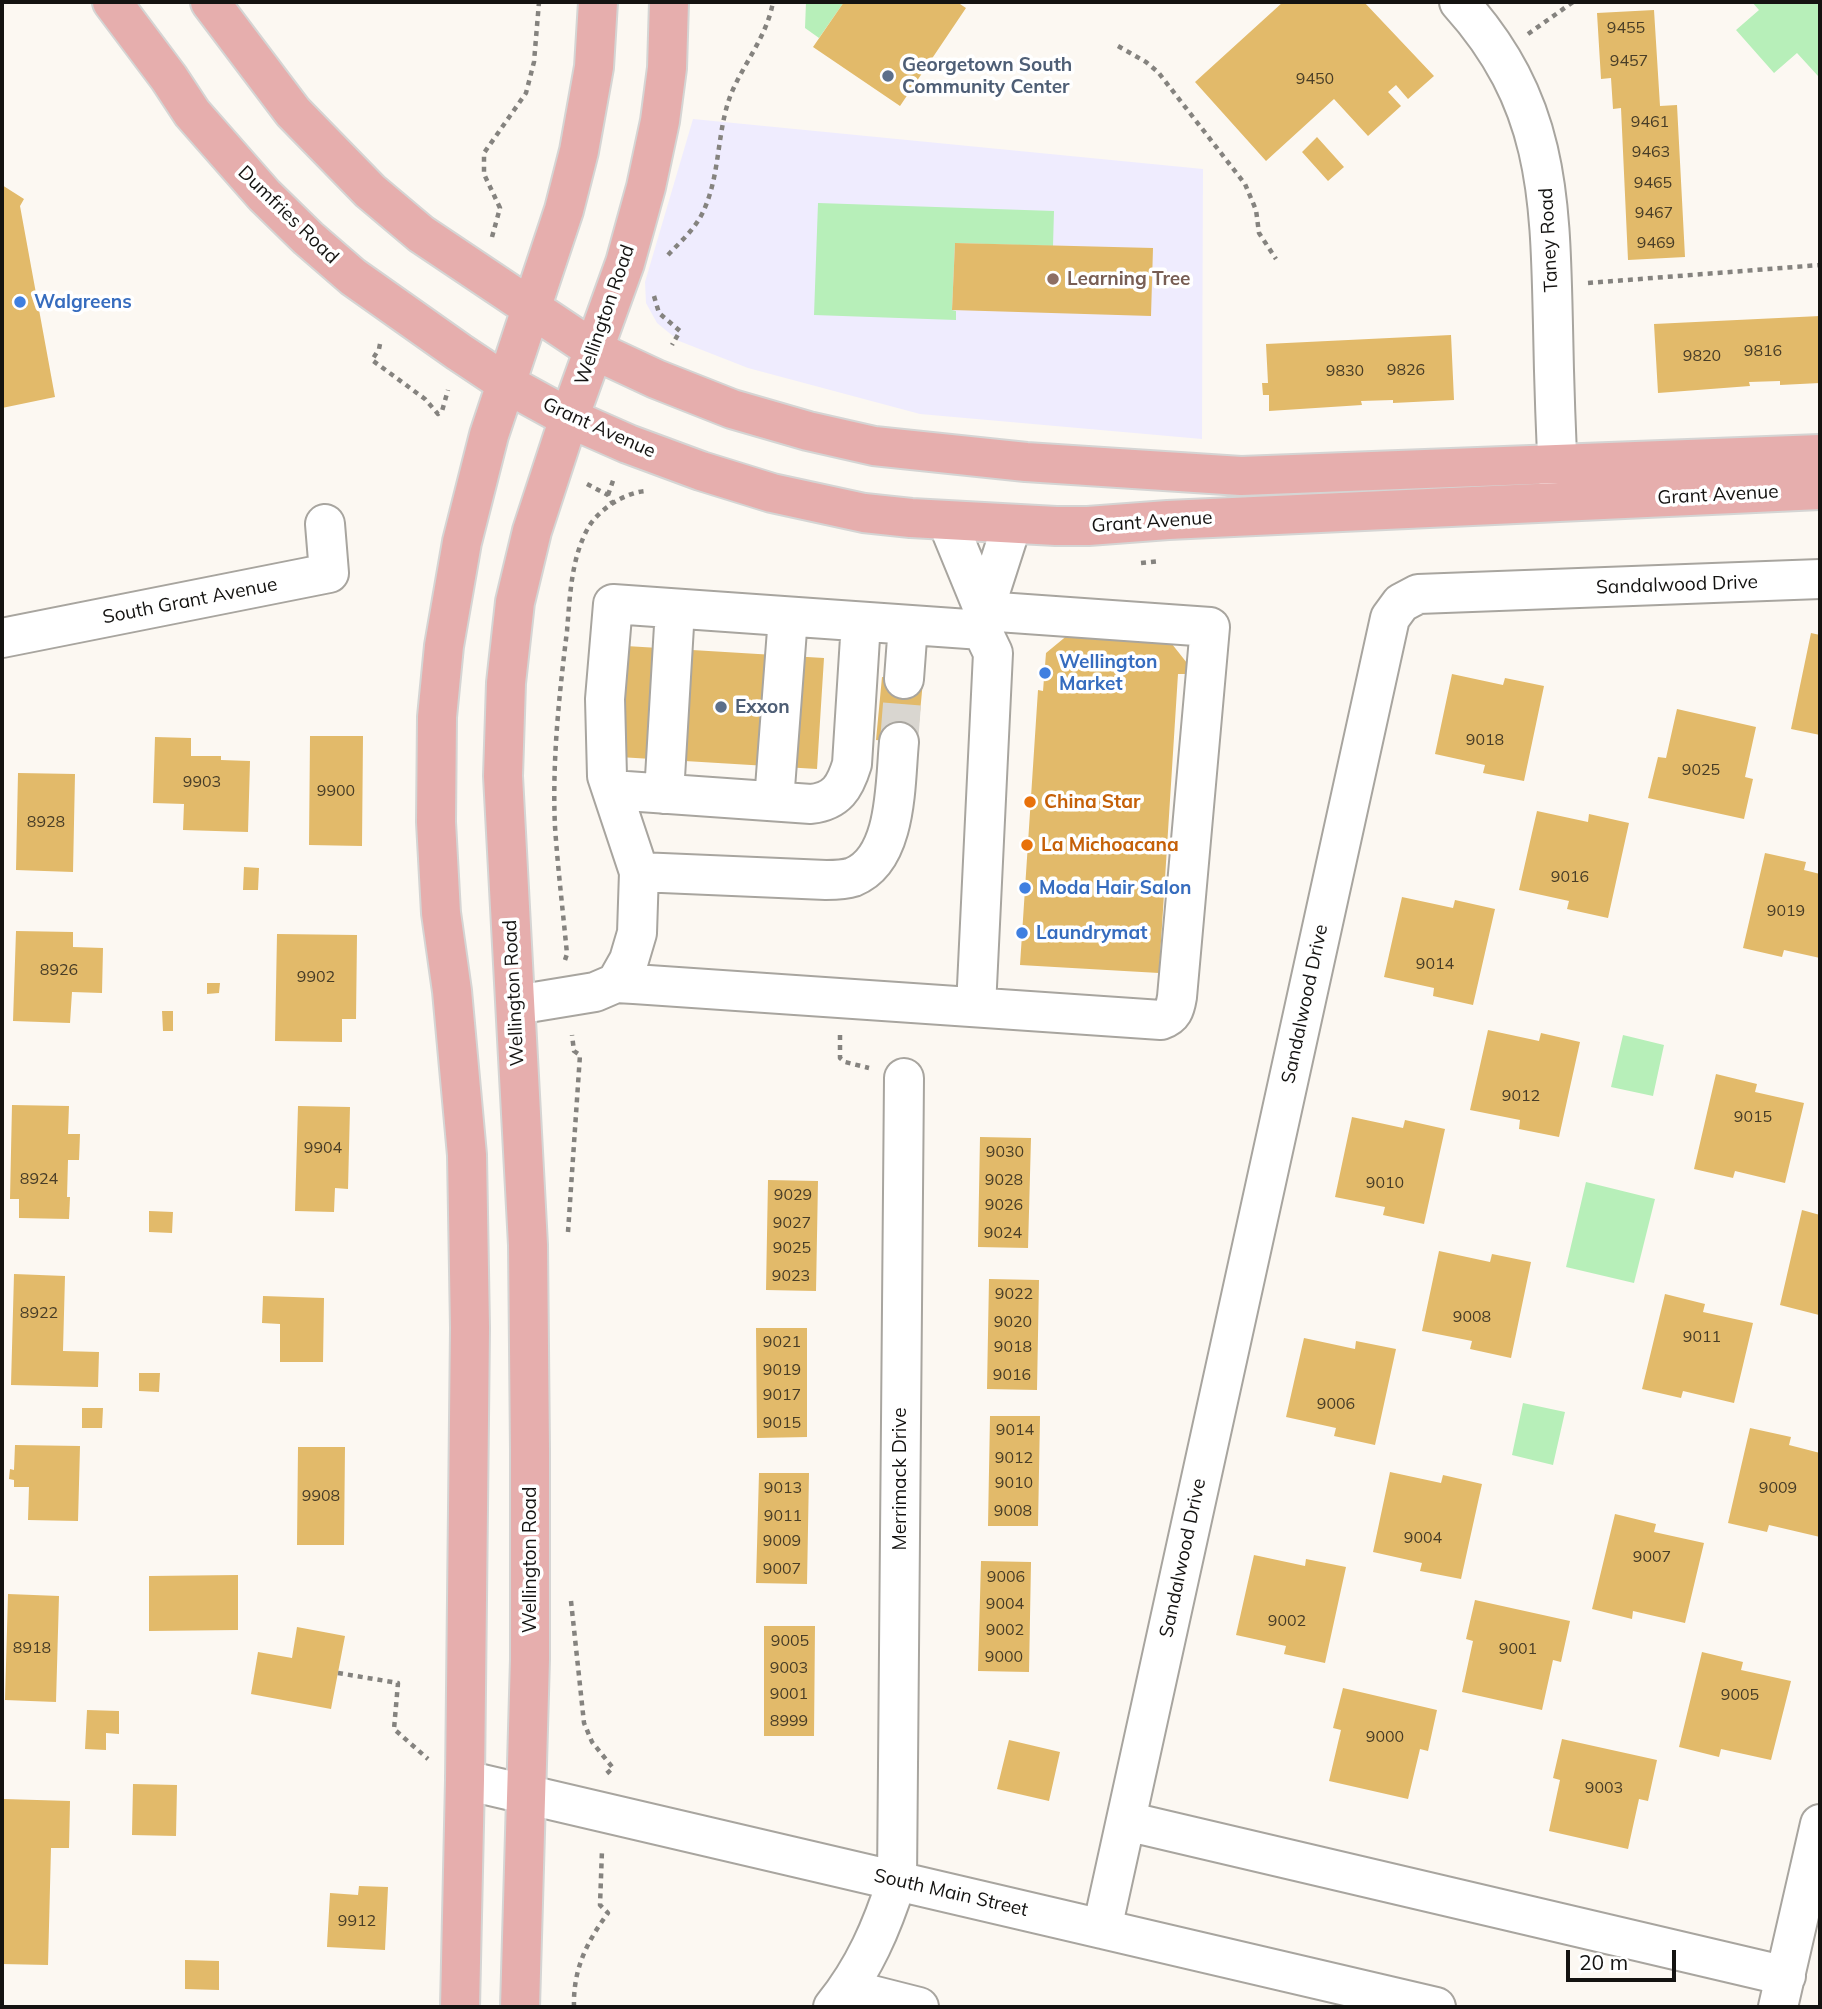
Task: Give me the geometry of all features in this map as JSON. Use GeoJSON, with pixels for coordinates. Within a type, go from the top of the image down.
{"type":"FeatureCollection","features":[{"type":"Feature","properties":{"kind":"main road","name":"Dumfries Road"},"geometry":{"type":"LineString","coordinates":[[112,2],[208,132],[264,195],[308,238],[353,278],[507,384]]}},
{"type":"Feature","properties":{"kind":"main road"},"geometry":{"type":"LineString","coordinates":[[209,2],[293,112],[370,191],[421,234],[532,310]]}},
{"type":"Feature","properties":{"kind":"main road"},"geometry":{"type":"LineString","coordinates":[[460,2007],[470,1328],[467,1155],[452,991],[441,913],[436,822],[437,717],[444,646],[462,542],[489,435],[564,210],[582,141],[594,67],[598,2]]}},
{"type":"Feature","properties":{"kind":"main road","name":"Wellington Road"},"geometry":{"type":"LineString","coordinates":[[520,2007],[530,1659],[527,1245],[503,776],[506,683],[515,603],[531,531],[625,263],[660,121],[667,68],[669,2]]}},
{"type":"Feature","properties":{"kind":"main road","name":"Grant Avenue"},"geometry":{"type":"LineString","coordinates":[[532,310],[594,350],[656,379],[732,409],[808,431],[874,446],[1026,462],[1241,476],[1820,454]]}},
{"type":"Feature","properties":{"kind":"main road","name":"Grant Avenue"},"geometry":{"type":"LineString","coordinates":[[507,384],[569,418],[688,467],[772,493],[864,513],[947,521],[1088,526],[1820,490]]}},
{"type":"Feature","properties":{"kind":"main road"},"geometry":{"type":"LineString","coordinates":[[1168,520],[1169,472]]}},
{"type":"Feature","properties":{"kind":"street","name":"Taney Road"},"geometry":{"type":"LineString","coordinates":[[1459,2],[1500,54],[1530,117],[1544,172],[1550,230],[1560,502]]}},
{"type":"Feature","properties":{"kind":"street"},"geometry":{"type":"LineString","coordinates":[[947,521],[993,653],[976,1007]]}},
{"type":"Feature","properties":{"kind":"street","name":"South Grant Avenue"},"geometry":{"type":"LineString","coordinates":[[2,638],[330,573],[325,524]]}},
{"type":"Feature","properties":{"kind":"street"},"geometry":{"type":"LineString","coordinates":[[983,620],[1013,524]]}},
{"type":"Feature","properties":{"kind":"street","name":"Sandalwood Drive"},"geometry":{"type":"LineString","coordinates":[[1102,1929],[1390,618],[1401,603],[1418,594],[1820,579]]}},
{"type":"Feature","properties":{"kind":"street"},"geometry":{"type":"LineString","coordinates":[[516,1005],[595,992],[616,984],[1161,1020],[1169,1017],[1175,1009],[1177,997],[1210,627],[983,620],[908,625],[613,604],[605,733],[607,776],[639,872],[637,933],[629,961],[616,984]]}},
{"type":"Feature","properties":{"kind":"street"},"geometry":{"type":"LineString","coordinates":[[664,794],[676,608]]}},
{"type":"Feature","properties":{"kind":"street"},"geometry":{"type":"LineString","coordinates":[[774,801],[788,617]]}},
{"type":"Feature","properties":{"kind":"street"},"geometry":{"type":"LineString","coordinates":[[612,790],[811,804],[823,802],[839,794],[852,764],[861,622]]}},
{"type":"Feature","properties":{"kind":"street"},"geometry":{"type":"LineString","coordinates":[[904,679],[908,625]]}},
{"type":"Feature","properties":{"kind":"street"},"geometry":{"type":"LineString","coordinates":[[639,872],[825,880],[852,877],[873,861],[884,844],[890,825],[899,742]]}},
{"type":"Feature","properties":{"kind":"street","name":"Merrimack Drive"},"geometry":{"type":"LineString","coordinates":[[840,1998],[873,1946],[897,1880],[904,1078]]}},
{"type":"Feature","properties":{"kind":"street","name":"South Main Street"},"geometry":{"type":"LineString","coordinates":[[465,1780],[1419,2005]]}},
{"type":"Feature","properties":{"kind":"street"},"geometry":{"type":"LineString","coordinates":[[1126,1821],[1782,1991],[1820,1824]]}},
{"type":"Feature","properties":{"kind":"street"},"geometry":{"type":"LineString","coordinates":[[840,1998],[919,2007]]}},
{"type":"Feature","properties":{"kind":"path"},"geometry":{"type":"LineString","coordinates":[[500,208],[484,174],[484,153],[526,93],[535,54],[539,2]]}},
{"type":"Feature","properties":{"kind":"path"},"geometry":{"type":"LineString","coordinates":[[664,260],[694,226],[705,207],[716,172],[720,134],[727,106],[739,77],[761,38],[773,2]]}},
{"type":"Feature","properties":{"kind":"path"},"geometry":{"type":"LineString","coordinates":[[1500,54],[1573,2]]}},
{"type":"Feature","properties":{"kind":"path"},"geometry":{"type":"LineString","coordinates":[[1118,46],[1158,72],[1245,184],[1256,210],[1259,233],[1276,259]]}},
{"type":"Feature","properties":{"kind":"path"},"geometry":{"type":"LineString","coordinates":[[1552,285],[1736,273],[1820,264]]}},
{"type":"Feature","properties":{"kind":"path"},"geometry":{"type":"LineString","coordinates":[[654,291],[659,313],[680,331],[671,348]]}},
{"type":"Feature","properties":{"kind":"path"},"geometry":{"type":"LineString","coordinates":[[377,352],[372,360],[425,399],[438,414],[442,411]]}},
{"type":"Feature","properties":{"kind":"path"},"geometry":{"type":"LineString","coordinates":[[608,495],[613,504]]}},
{"type":"Feature","properties":{"kind":"path"},"geometry":{"type":"LineString","coordinates":[[842,998],[840,1058],[845,1062],[904,1078]]}},
{"type":"Feature","properties":{"kind":"path"},"geometry":{"type":"LineString","coordinates":[[568,1245],[580,1055],[574,1051]]}},
{"type":"Feature","properties":{"kind":"path"},"geometry":{"type":"LineString","coordinates":[[570,1598],[584,1723],[598,1750],[612,1768]]}},
{"type":"Feature","properties":{"kind":"path"},"geometry":{"type":"LineString","coordinates":[[338,1673],[398,1683],[394,1729],[429,1760]]}},
{"type":"Feature","properties":{"kind":"path"},"geometry":{"type":"LineString","coordinates":[[574,2007],[576,1978],[582,1953],[608,1913],[600,1905]]}},
{"type":"Feature","properties":{"kind":"shaded area"},"geometry":{"type":"Polygon","coordinates":[[[693,119],[1203,169],[1202,439],[920,414],[748,368],[679,341],[657,323],[646,303],[645,282],[693,119]]]}},
{"type":"Feature","properties":{"kind":"green space"},"geometry":{"type":"Polygon","coordinates":[[[806,2],[844,2],[819,38],[805,28],[806,2]]]}},
{"type":"Feature","properties":{"kind":"green space"},"geometry":{"type":"Polygon","coordinates":[[[1752,2],[1820,2],[1818,76],[1797,53],[1774,73],[1736,30],[1759,10],[1752,2]]]}},
{"type":"Feature","properties":{"kind":"green space"},"geometry":{"type":"Polygon","coordinates":[[[818,203],[1054,211],[1053,246],[955,243],[952,310],[956,311],[956,320],[814,315],[818,203]]]}},
{"type":"Feature","properties":{"kind":"green space"},"geometry":{"type":"Polygon","coordinates":[[[1623,1035],[1664,1045],[1653,1096],[1611,1087],[1623,1035]]]}},
{"type":"Feature","properties":{"kind":"green space"},"geometry":{"type":"Polygon","coordinates":[[[1586,1182],[1655,1199],[1634,1283],[1566,1267],[1586,1182]]]}},
{"type":"Feature","properties":{"kind":"green space"},"geometry":{"type":"Polygon","coordinates":[[[1523,1403],[1565,1412],[1553,1465],[1512,1455],[1523,1403]]]}},
{"type":"Feature","properties":{"kind":"building","name":"Georgetown South Community Center"},"geometry":{"type":"Polygon","coordinates":[[[844,2],[957,2],[966,8],[900,106],[813,47],[844,2]]]}},
{"type":"Feature","properties":{"kind":"building"},"geometry":{"type":"Polygon","coordinates":[[[1283,2],[1364,2],[1434,76],[1408,99],[1396,85],[1388,92],[1401,106],[1368,136],[1334,99],[1266,161],[1195,82],[1283,2]]]}},
{"type":"Feature","properties":{"kind":"building"},"geometry":{"type":"Polygon","coordinates":[[[1654,10],[1660,106],[1677,105],[1685,257],[1628,260],[1621,108],[1613,109],[1611,78],[1601,79],[1597,13],[1654,10]]]}},
{"type":"Feature","properties":{"kind":"building"},"geometry":{"type":"Polygon","coordinates":[[[1317,137],[1344,167],[1328,181],[1302,152],[1317,137]]]}},
{"type":"Feature","properties":{"kind":"building","name":"Walgreens"},"geometry":{"type":"Polygon","coordinates":[[[2,185],[24,199],[20,206],[55,397],[2,408],[2,185]]]}},
{"type":"Feature","properties":{"kind":"building","name":"Learning Tree"},"geometry":{"type":"Polygon","coordinates":[[[955,243],[1153,248],[1151,316],[952,310],[955,243]]]}},
{"type":"Feature","properties":{"kind":"building"},"geometry":{"type":"Polygon","coordinates":[[[1820,316],[1820,383],[1780,385],[1780,381],[1749,382],[1750,386],[1658,393],[1654,324],[1820,316]]]}},
{"type":"Feature","properties":{"kind":"building"},"geometry":{"type":"Polygon","coordinates":[[[1451,335],[1454,400],[1393,403],[1393,400],[1361,401],[1362,405],[1269,411],[1269,395],[1263,395],[1262,383],[1268,383],[1266,344],[1451,335]]]}},
{"type":"Feature","properties":{"kind":"building"},"geometry":{"type":"Polygon","coordinates":[[[1811,633],[1820,635],[1820,735],[1791,729],[1811,633]]]}},
{"type":"Feature","properties":{"kind":"building"},"geometry":{"type":"Polygon","coordinates":[[[1069,634],[1168,639],[1187,663],[1186,674],[1178,674],[1159,973],[1020,965],[1038,690],[1043,691],[1046,653],[1069,634]]]}},
{"type":"Feature","properties":{"kind":"building","name":"Exxon"},"geometry":{"type":"Polygon","coordinates":[[[626,646],[824,658],[817,769],[619,757],[626,646]]]}},
{"type":"Feature","properties":{"kind":"building"},"geometry":{"type":"Polygon","coordinates":[[[1452,674],[1503,685],[1505,678],[1544,686],[1524,781],[1483,773],[1485,765],[1435,754],[1452,674]]]}},
{"type":"Feature","properties":{"kind":"building"},"geometry":{"type":"Polygon","coordinates":[[[882,677],[923,681],[917,744],[876,740],[882,677]]]}},
{"type":"Feature","properties":{"kind":"building"},"geometry":{"type":"Polygon","coordinates":[[[1677,709],[1756,727],[1745,777],[1753,779],[1744,819],[1648,798],[1658,757],[1666,758],[1677,709]]]}},
{"type":"Feature","properties":{"kind":"building"},"geometry":{"type":"Polygon","coordinates":[[[310,736],[363,736],[362,846],[309,845],[310,736]]]}},
{"type":"Feature","properties":{"kind":"building"},"geometry":{"type":"Polygon","coordinates":[[[155,737],[191,738],[191,756],[221,756],[221,760],[250,761],[248,832],[183,830],[184,804],[153,803],[155,737]]]}},
{"type":"Feature","properties":{"kind":"building"},"geometry":{"type":"Polygon","coordinates":[[[18,773],[75,774],[73,872],[16,870],[18,773]]]}},
{"type":"Feature","properties":{"kind":"building"},"geometry":{"type":"Polygon","coordinates":[[[1537,811],[1588,822],[1589,814],[1629,823],[1608,918],[1567,909],[1569,901],[1519,890],[1537,811]]]}},
{"type":"Feature","properties":{"kind":"building"},"geometry":{"type":"Polygon","coordinates":[[[1765,853],[1806,862],[1804,870],[1820,874],[1820,958],[1784,950],[1782,957],[1743,948],[1765,853]]]}},
{"type":"Feature","properties":{"kind":"building"},"geometry":{"type":"Polygon","coordinates":[[[244,867],[259,868],[258,890],[243,890],[244,867]]]}},
{"type":"Feature","properties":{"kind":"building"},"geometry":{"type":"Polygon","coordinates":[[[1402,897],[1453,908],[1455,900],[1495,909],[1473,1005],[1433,996],[1434,988],[1384,977],[1402,897]]]}},
{"type":"Feature","properties":{"kind":"building"},"geometry":{"type":"Polygon","coordinates":[[[16,931],[73,932],[73,947],[103,948],[102,993],[72,992],[70,1023],[13,1021],[16,931]]]}},
{"type":"Feature","properties":{"kind":"building"},"geometry":{"type":"Polygon","coordinates":[[[277,934],[357,935],[356,1019],[342,1019],[342,1042],[275,1041],[277,934]]]}},
{"type":"Feature","properties":{"kind":"building"},"geometry":{"type":"Polygon","coordinates":[[[207,983],[220,983],[219,993],[207,994],[207,983]]]}},
{"type":"Feature","properties":{"kind":"building"},"geometry":{"type":"Polygon","coordinates":[[[162,1011],[173,1011],[173,1031],[163,1031],[162,1011]]]}},
{"type":"Feature","properties":{"kind":"building"},"geometry":{"type":"Polygon","coordinates":[[[1488,1030],[1539,1041],[1541,1033],[1580,1042],[1559,1137],[1519,1129],[1520,1120],[1470,1110],[1488,1030]]]}},
{"type":"Feature","properties":{"kind":"building"},"geometry":{"type":"Polygon","coordinates":[[[1716,1074],[1757,1084],[1755,1092],[1804,1103],[1785,1183],[1735,1171],[1733,1178],[1694,1169],[1716,1074]]]}},
{"type":"Feature","properties":{"kind":"building"},"geometry":{"type":"Polygon","coordinates":[[[12,1105],[69,1106],[68,1134],[80,1134],[79,1160],[68,1160],[69,1219],[19,1218],[19,1199],[10,1199],[12,1105]]]}},
{"type":"Feature","properties":{"kind":"building"},"geometry":{"type":"Polygon","coordinates":[[[298,1106],[350,1107],[348,1189],[335,1188],[334,1212],[295,1211],[298,1106]]]}},
{"type":"Feature","properties":{"kind":"building"},"geometry":{"type":"Polygon","coordinates":[[[1352,1117],[1403,1128],[1405,1120],[1445,1129],[1424,1224],[1383,1215],[1385,1207],[1335,1197],[1352,1117]]]}},
{"type":"Feature","properties":{"kind":"building"},"geometry":{"type":"Polygon","coordinates":[[[980,1137],[1031,1138],[1028,1248],[978,1247],[980,1137]]]}},
{"type":"Feature","properties":{"kind":"building"},"geometry":{"type":"Polygon","coordinates":[[[768,1180],[818,1181],[816,1291],[766,1290],[768,1180]]]}},
{"type":"Feature","properties":{"kind":"building"},"geometry":{"type":"Polygon","coordinates":[[[1802,1210],[1820,1215],[1819,1315],[1780,1305],[1802,1210]]]}},
{"type":"Feature","properties":{"kind":"building"},"geometry":{"type":"Polygon","coordinates":[[[149,1211],[173,1212],[172,1233],[149,1232],[149,1211]]]}},
{"type":"Feature","properties":{"kind":"building"},"geometry":{"type":"Polygon","coordinates":[[[1439,1251],[1490,1262],[1492,1254],[1531,1262],[1511,1358],[1470,1349],[1472,1341],[1422,1331],[1439,1251]]]}},
{"type":"Feature","properties":{"kind":"building"},"geometry":{"type":"Polygon","coordinates":[[[14,1274],[65,1276],[63,1351],[99,1352],[98,1387],[11,1385],[14,1274]]]}},
{"type":"Feature","properties":{"kind":"building"},"geometry":{"type":"Polygon","coordinates":[[[989,1279],[1039,1280],[1037,1390],[987,1389],[989,1279]]]}},
{"type":"Feature","properties":{"kind":"building"},"geometry":{"type":"Polygon","coordinates":[[[1665,1294],[1705,1304],[1703,1312],[1753,1323],[1734,1403],[1683,1391],[1681,1398],[1642,1389],[1665,1294]]]}},
{"type":"Feature","properties":{"kind":"building"},"geometry":{"type":"Polygon","coordinates":[[[263,1296],[324,1298],[323,1362],[280,1362],[280,1324],[262,1323],[263,1296]]]}},
{"type":"Feature","properties":{"kind":"building"},"geometry":{"type":"Polygon","coordinates":[[[756,1328],[807,1328],[807,1437],[757,1438],[756,1328]]]}},
{"type":"Feature","properties":{"kind":"building"},"geometry":{"type":"Polygon","coordinates":[[[1304,1338],[1355,1349],[1356,1341],[1396,1349],[1375,1445],[1334,1436],[1336,1428],[1286,1417],[1304,1338]]]}},
{"type":"Feature","properties":{"kind":"building"},"geometry":{"type":"Polygon","coordinates":[[[139,1373],[160,1373],[159,1392],[139,1391],[139,1373]]]}},
{"type":"Feature","properties":{"kind":"building"},"geometry":{"type":"Polygon","coordinates":[[[82,1408],[103,1408],[102,1428],[82,1428],[82,1408]]]}},
{"type":"Feature","properties":{"kind":"building"},"geometry":{"type":"Polygon","coordinates":[[[990,1416],[1040,1416],[1038,1526],[988,1526],[990,1416]]]}},
{"type":"Feature","properties":{"kind":"building"},"geometry":{"type":"Polygon","coordinates":[[[1750,1428],[1791,1437],[1789,1445],[1820,1453],[1820,1537],[1769,1525],[1767,1532],[1728,1523],[1750,1428]]]}},
{"type":"Feature","properties":{"kind":"building"},"geometry":{"type":"Polygon","coordinates":[[[15,1445],[80,1446],[78,1521],[28,1520],[29,1487],[14,1487],[14,1480],[9,1479],[10,1469],[14,1470],[15,1445]]]}},
{"type":"Feature","properties":{"kind":"building"},"geometry":{"type":"Polygon","coordinates":[[[298,1447],[345,1447],[344,1545],[297,1545],[298,1447]]]}},
{"type":"Feature","properties":{"kind":"building"},"geometry":{"type":"Polygon","coordinates":[[[1390,1472],[1441,1483],[1443,1475],[1482,1484],[1461,1579],[1420,1571],[1422,1563],[1373,1552],[1390,1472]]]}},
{"type":"Feature","properties":{"kind":"building"},"geometry":{"type":"Polygon","coordinates":[[[759,1473],[809,1473],[807,1584],[756,1583],[759,1473]]]}},
{"type":"Feature","properties":{"kind":"building"},"geometry":{"type":"Polygon","coordinates":[[[1615,1514],[1656,1524],[1654,1532],[1704,1543],[1685,1623],[1633,1611],[1632,1619],[1592,1609],[1615,1514]]]}},
{"type":"Feature","properties":{"kind":"building"},"geometry":{"type":"Polygon","coordinates":[[[1254,1555],[1305,1566],[1306,1559],[1346,1567],[1325,1663],[1284,1654],[1286,1646],[1236,1635],[1254,1555]]]}},
{"type":"Feature","properties":{"kind":"building"},"geometry":{"type":"Polygon","coordinates":[[[981,1561],[1031,1562],[1029,1672],[978,1671],[981,1561]]]}},
{"type":"Feature","properties":{"kind":"building"},"geometry":{"type":"Polygon","coordinates":[[[238,1575],[238,1630],[149,1631],[149,1576],[238,1575]]]}},
{"type":"Feature","properties":{"kind":"building"},"geometry":{"type":"Polygon","coordinates":[[[8,1594],[59,1596],[56,1702],[5,1700],[8,1594]]]}},
{"type":"Feature","properties":{"kind":"building"},"geometry":{"type":"Polygon","coordinates":[[[1475,1600],[1570,1621],[1561,1662],[1553,1660],[1542,1710],[1462,1692],[1473,1641],[1466,1639],[1475,1600]]]}},
{"type":"Feature","properties":{"kind":"building"},"geometry":{"type":"Polygon","coordinates":[[[764,1626],[815,1626],[814,1736],[764,1736],[764,1626]]]}},
{"type":"Feature","properties":{"kind":"building"},"geometry":{"type":"Polygon","coordinates":[[[297,1627],[345,1636],[331,1709],[251,1694],[258,1652],[292,1658],[297,1627]]]}},
{"type":"Feature","properties":{"kind":"building"},"geometry":{"type":"Polygon","coordinates":[[[1702,1652],[1743,1662],[1741,1670],[1791,1681],[1771,1760],[1721,1749],[1719,1757],[1679,1747],[1702,1652]]]}},
{"type":"Feature","properties":{"kind":"building"},"geometry":{"type":"Polygon","coordinates":[[[1343,1688],[1437,1710],[1428,1751],[1420,1749],[1408,1799],[1329,1781],[1341,1730],[1333,1728],[1343,1688]]]}},
{"type":"Feature","properties":{"kind":"building"},"geometry":{"type":"Polygon","coordinates":[[[87,1710],[119,1711],[119,1734],[106,1733],[106,1750],[85,1749],[87,1710]]]}},
{"type":"Feature","properties":{"kind":"building"},"geometry":{"type":"Polygon","coordinates":[[[1562,1739],[1657,1760],[1648,1801],[1639,1799],[1628,1849],[1549,1831],[1560,1780],[1553,1778],[1562,1739]]]}},
{"type":"Feature","properties":{"kind":"building"},"geometry":{"type":"Polygon","coordinates":[[[1009,1740],[1060,1752],[1049,1801],[997,1789],[1009,1740]]]}},
{"type":"Feature","properties":{"kind":"building"},"geometry":{"type":"Polygon","coordinates":[[[133,1784],[177,1785],[176,1836],[132,1835],[133,1784]]]}},
{"type":"Feature","properties":{"kind":"building"},"geometry":{"type":"Polygon","coordinates":[[[4,1799],[70,1801],[69,1848],[51,1848],[48,1965],[2,1964],[4,1799]]]}},
{"type":"Feature","properties":{"kind":"building"},"geometry":{"type":"Polygon","coordinates":[[[359,1886],[388,1887],[385,1950],[327,1947],[330,1893],[358,1895],[359,1886]]]}},
{"type":"Feature","properties":{"kind":"building"},"geometry":{"type":"Polygon","coordinates":[[[185,1960],[219,1961],[219,1990],[185,1989],[185,1960]]]}},
{"type":"Feature","properties":{"kind":"tunnel"},"geometry":{"type":"LineString","coordinates":[[899,742],[904,679]]}},
{"type":"Feature","properties":{"kind":"place","name":"Georgetown South Community Center"},"geometry":{"type":"Point","coordinates":[888,76]}},
{"type":"Feature","properties":{"kind":"place","name":"Learning Tree"},"geometry":{"type":"Point","coordinates":[1053,279]}},
{"type":"Feature","properties":{"kind":"place","name":"Walgreens"},"geometry":{"type":"Point","coordinates":[20,302]}},
{"type":"Feature","properties":{"kind":"place","name":"Wellington Market"},"geometry":{"type":"Point","coordinates":[1045,673]}},
{"type":"Feature","properties":{"kind":"place","name":"Exxon"},"geometry":{"type":"Point","coordinates":[721,707]}},
{"type":"Feature","properties":{"kind":"place","name":"China Star"},"geometry":{"type":"Point","coordinates":[1030,802]}},
{"type":"Feature","properties":{"kind":"place","name":"La Michoacana"},"geometry":{"type":"Point","coordinates":[1027,845]}},
{"type":"Feature","properties":{"kind":"place","name":"Moda Hair Salon"},"geometry":{"type":"Point","coordinates":[1025,888]}},
{"type":"Feature","properties":{"kind":"place","name":"Laundrymat"},"geometry":{"type":"Point","coordinates":[1022,933]}}]}
